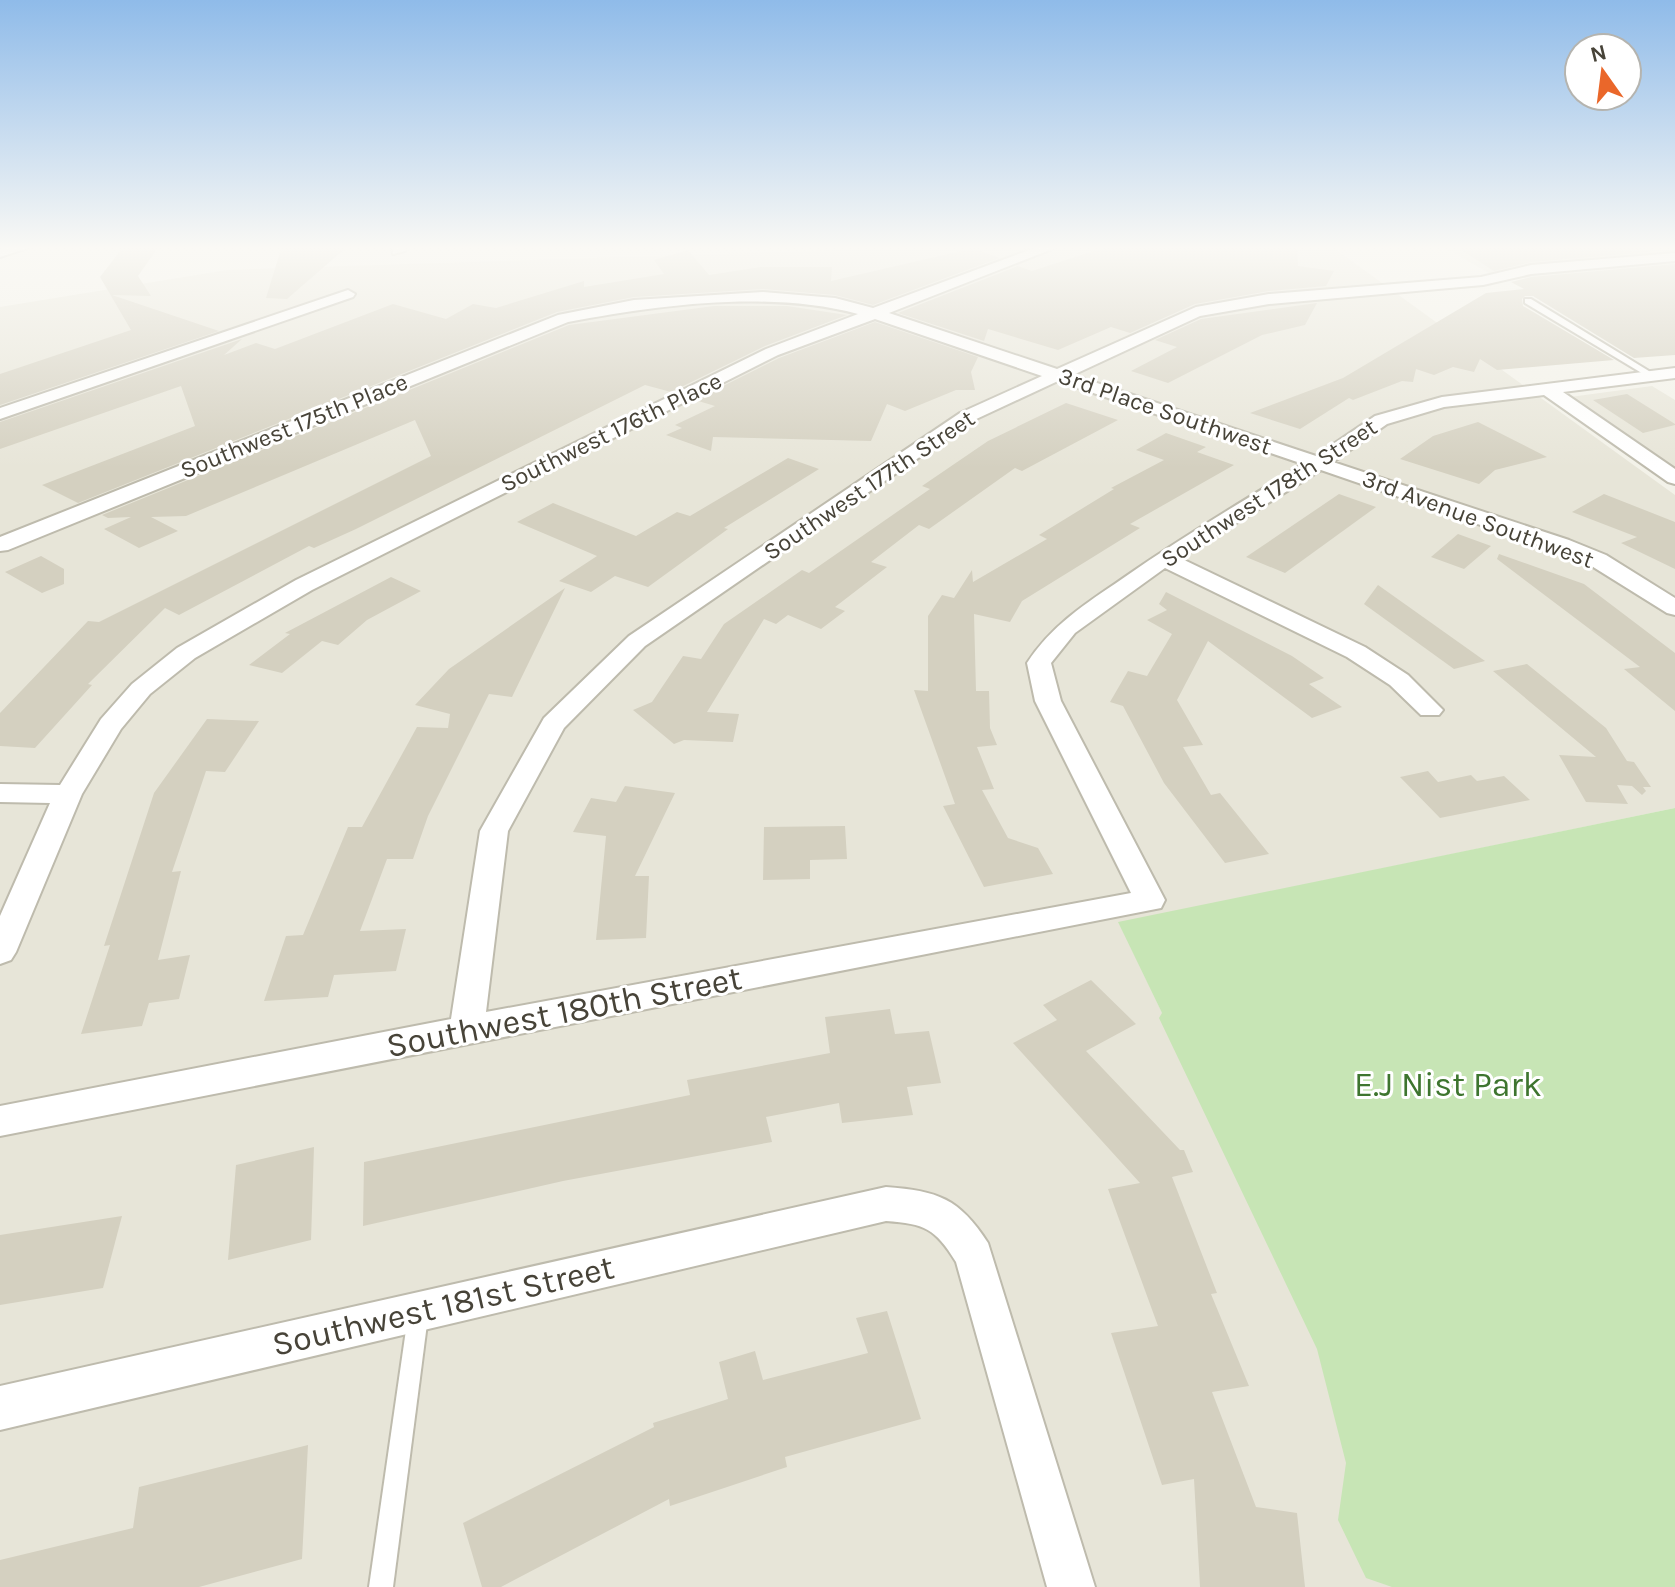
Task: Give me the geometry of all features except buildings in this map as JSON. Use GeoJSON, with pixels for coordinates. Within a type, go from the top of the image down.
{"type":"FeatureCollection","features":[{"type":"Feature","properties":{"kind":"street"},"geometry":{"type":"LineString","coordinates":[[0,414],[272,320]]}},
{"type":"Feature","properties":{"kind":"street","name":"Southwest 175th Place"},"geometry":{"type":"LineString","coordinates":[[0,545],[559,320]]}},
{"type":"Feature","properties":{"kind":"street","name":"Southwest 176th Place"},"geometry":{"type":"LineString","coordinates":[[0,952],[68,794],[110,725],[141,689],[186,653],[304,585],[772,352],[859,320]]}},
{"type":"Feature","properties":{"kind":"street","name":"3rd Place Southwest"},"geometry":{"type":"LineString","coordinates":[[894,320],[1319,463]]}},
{"type":"Feature","properties":{"kind":"street","name":"Southwest 177th Street"},"geometry":{"type":"LineString","coordinates":[[467,1029],[494,831],[553,724],[637,641],[966,417],[1178,320]]}},
{"type":"Feature","properties":{"kind":"street","name":"Southwest 178th Street"},"geometry":{"type":"LineString","coordinates":[[1129,906],[1150,900],[1048,701],[1039,663],[1067,628],[1164,559],[1319,463],[1381,420],[1407,410],[1546,388],[1675,373]]}},
{"type":"Feature","properties":{"kind":"street"},"geometry":{"type":"LineString","coordinates":[[1546,388],[1675,478]]}},
{"type":"Feature","properties":{"kind":"street","name":"3rd Avenue Southwest"},"geometry":{"type":"LineString","coordinates":[[1319,463],[1586,555],[1639,583],[1675,608]]}},
{"type":"Feature","properties":{"kind":"street"},"geometry":{"type":"LineString","coordinates":[[1164,559],[1356,652],[1399,680],[1430,710]]}},
{"type":"Feature","properties":{"kind":"street"},"geometry":{"type":"LineString","coordinates":[[0,793],[68,794]]}},
{"type":"Feature","properties":{"kind":"street","name":"Southwest 180th Street"},"geometry":{"type":"LineString","coordinates":[[0,1121],[467,1029],[1129,906]]}},
{"type":"Feature","properties":{"kind":"street","name":"Southwest 181st Street"},"geometry":{"type":"LineString","coordinates":[[0,1408],[886,1204],[926,1207],[952,1220],[974,1256],[1071,1587]]}},
{"type":"Feature","properties":{"kind":"lane"},"geometry":{"type":"LineString","coordinates":[[1560,320],[1653,376]]}},
{"type":"Feature","properties":{"kind":"lane"},"geometry":{"type":"LineString","coordinates":[[381,1587],[419,1312]]}},
{"type":"Feature","properties":{"kind":"shaded area"},"geometry":{"type":"Polygon","coordinates":[[[0,320],[1433,320],[1675,495],[1675,808],[1119,923],[1438,1587],[0,1587],[0,320]]]}},
{"type":"Feature","properties":{"kind":"shaded area"},"geometry":{"type":"Polygon","coordinates":[[[1652,386],[1675,400],[1675,470],[1570,397],[1652,386]]]}},
{"type":"Feature","properties":{"kind":"green space","name":"E.J Nist Park"},"geometry":{"type":"Polygon","coordinates":[[[1675,808],[1675,1587],[1392,1587],[1366,1578],[1338,1520],[1346,1463],[1317,1349],[1159,1018],[1162,1013],[1118,922],[1675,808]]]}}]}
